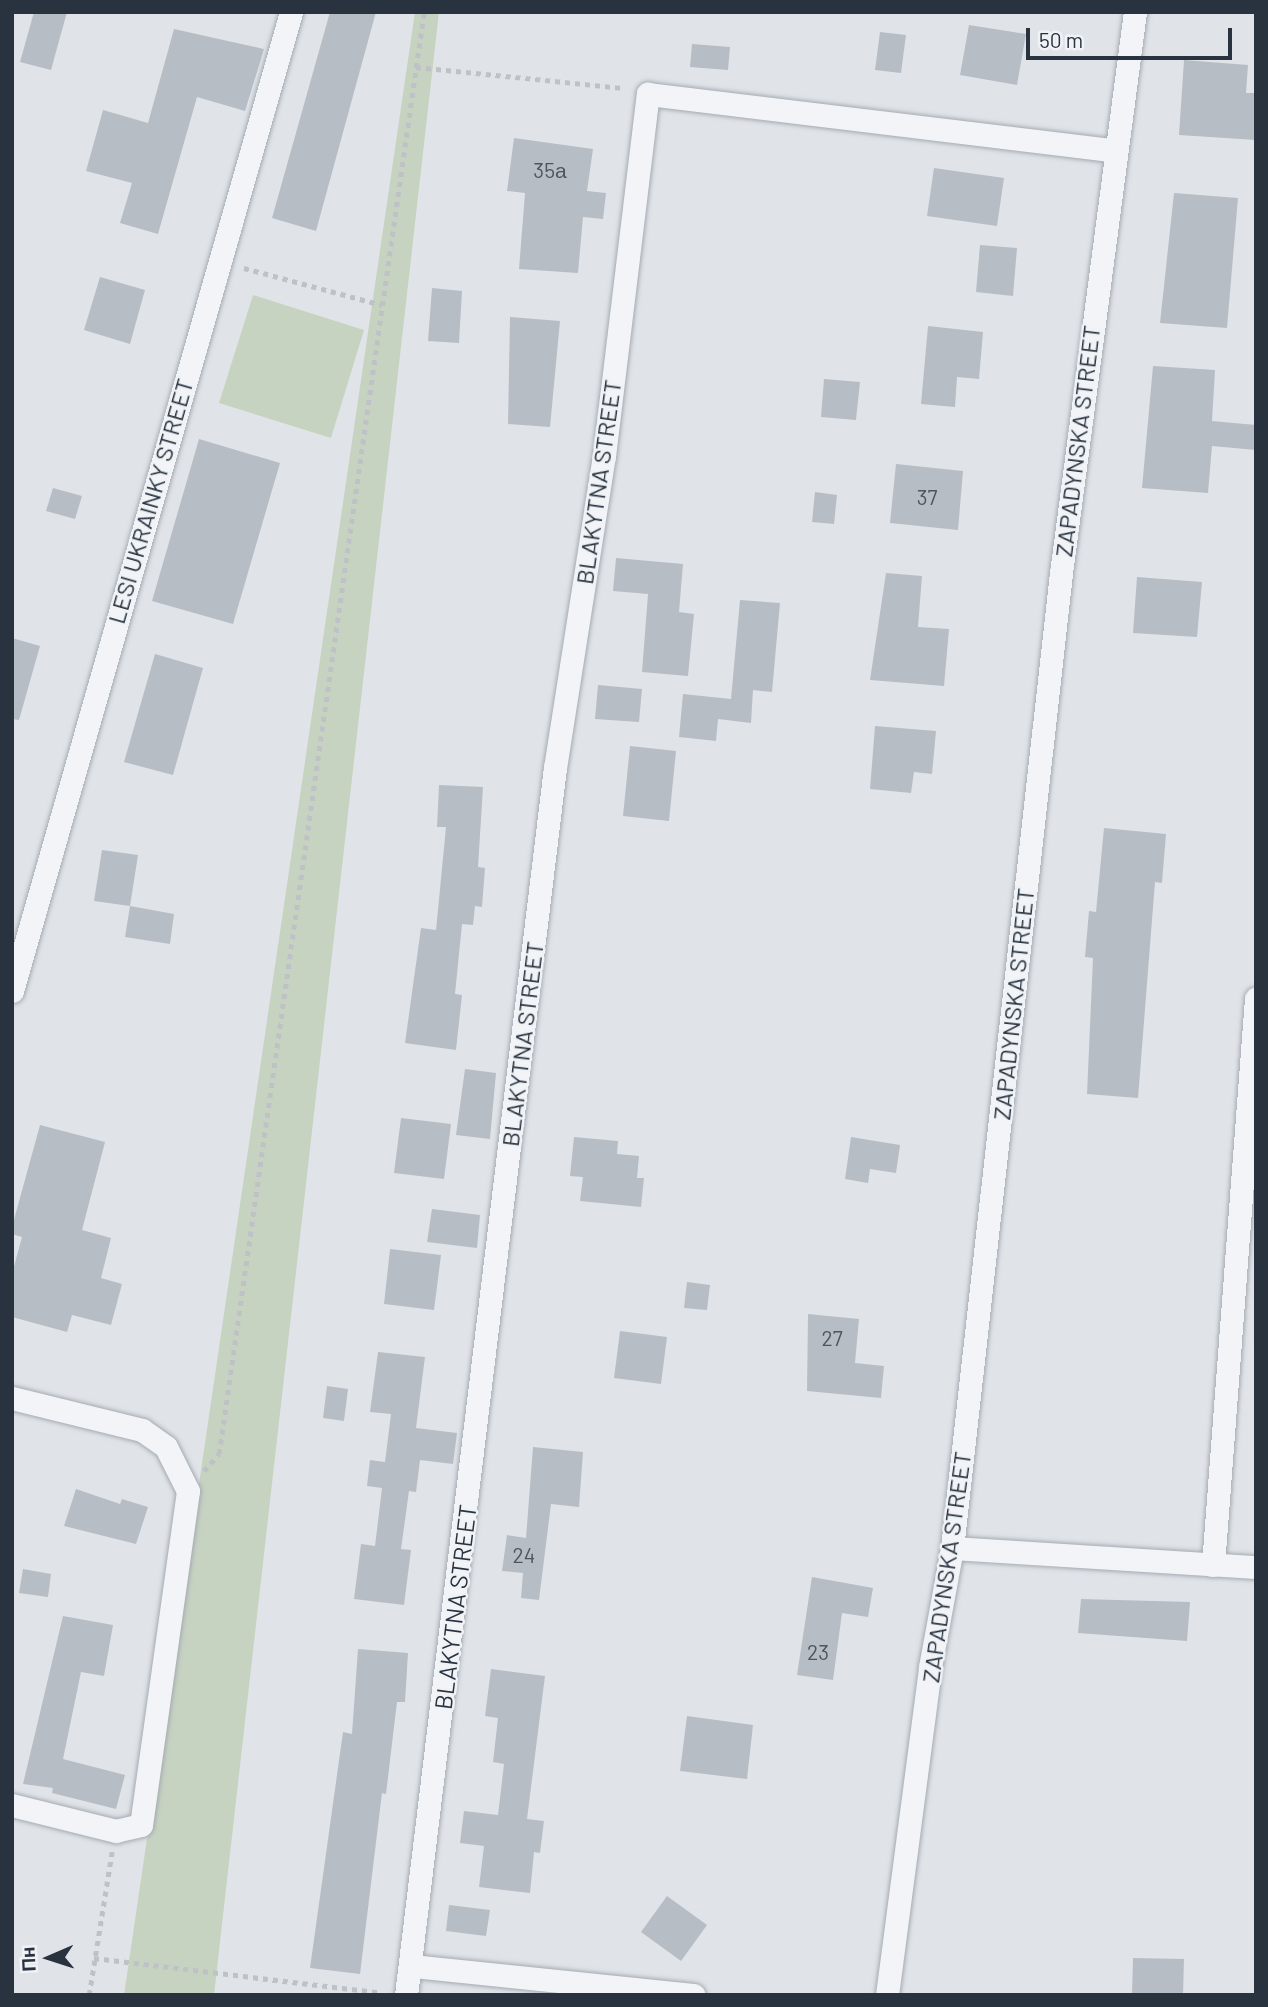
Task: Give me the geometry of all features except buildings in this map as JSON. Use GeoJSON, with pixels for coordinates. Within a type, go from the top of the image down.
{"type":"FeatureCollection","features":[{"type":"Feature","properties":{"kind":"street","name":"LESI UKRAINKY STREET"},"geometry":{"type":"LineString","coordinates":[[12,991],[291,12]]}},
{"type":"Feature","properties":{"kind":"street","name":"ZAPADYNSKA STREET"},"geometry":{"type":"LineString","coordinates":[[887,1995],[930,1667],[952,1548],[1061,573],[1114,150],[1135,12]]}},
{"type":"Feature","properties":{"kind":"street"},"geometry":{"type":"LineString","coordinates":[[648,94],[1114,150]]}},
{"type":"Feature","properties":{"kind":"street","name":"BLAKYTNA STREET"},"geometry":{"type":"LineString","coordinates":[[406,1995],[413,1966],[555,768],[604,456],[648,94]]}},
{"type":"Feature","properties":{"kind":"street"},"geometry":{"type":"LineString","coordinates":[[1213,1565],[1256,999]]}},
{"type":"Feature","properties":{"kind":"street"},"geometry":{"type":"LineString","coordinates":[[12,1398],[142,1430],[166,1447],[188,1490],[141,1825],[116,1831],[12,1805]]}},
{"type":"Feature","properties":{"kind":"street"},"geometry":{"type":"LineString","coordinates":[[952,1548],[1256,1567]]}},
{"type":"Feature","properties":{"kind":"street"},"geometry":{"type":"LineString","coordinates":[[413,1966],[694,1995]]}},
{"type":"Feature","properties":{"kind":"path"},"geometry":{"type":"LineString","coordinates":[[188,1490],[219,1454],[424,12]]}},
{"type":"Feature","properties":{"kind":"path"},"geometry":{"type":"LineString","coordinates":[[416,67],[608,84],[648,94]]}},
{"type":"Feature","properties":{"kind":"path"},"geometry":{"type":"LineString","coordinates":[[218,262],[382,305]]}},
{"type":"Feature","properties":{"kind":"path"},"geometry":{"type":"LineString","coordinates":[[89,1995],[116,1831]]}},
{"type":"Feature","properties":{"kind":"path"},"geometry":{"type":"LineString","coordinates":[[94,1958],[396,1995]]}},
{"type":"Feature","properties":{"kind":"green space"},"geometry":{"type":"Polygon","coordinates":[[[415,12],[439,12],[214,1995],[124,1995],[415,12]]]}},
{"type":"Feature","properties":{"kind":"green space"},"geometry":{"type":"Polygon","coordinates":[[[253,295],[364,330],[331,438],[219,403],[253,295]]]}}]}
